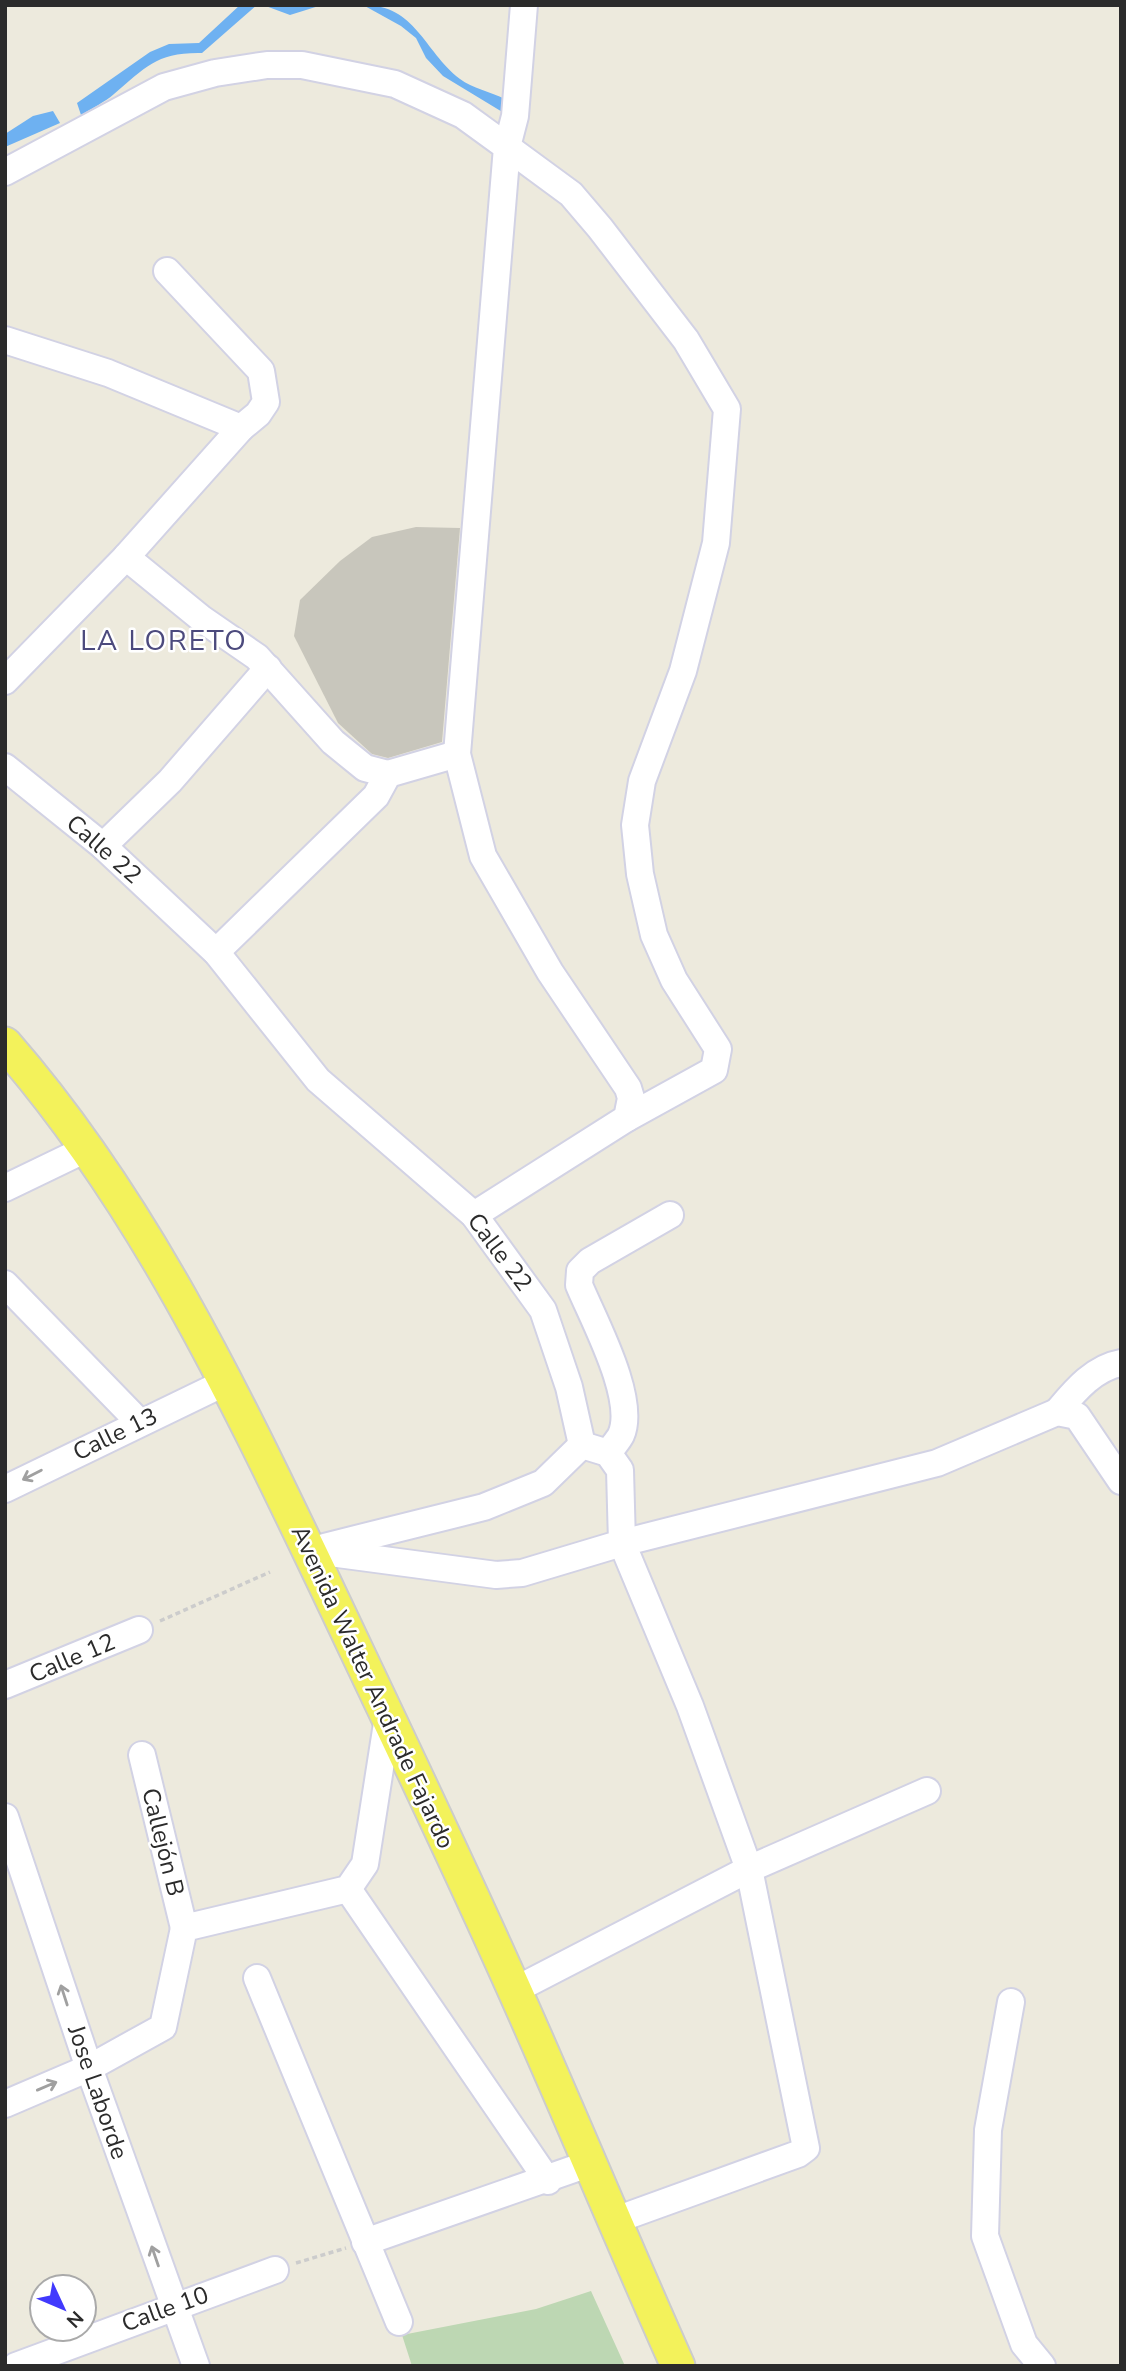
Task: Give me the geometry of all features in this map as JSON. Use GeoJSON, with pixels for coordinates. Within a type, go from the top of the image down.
{"type":"FeatureCollection","features":[{"type":"Feature","properties":{"kind":"main road","name":"Avenida Walter Andrade Fajardo"},"geometry":{"type":"LineString","coordinates":[[5,1044],[49,1093],[88,1149],[181,1297],[226,1382],[309,1550],[515,1990],[588,2164],[678,2366]]}},
{"type":"Feature","properties":{"kind":"street"},"geometry":{"type":"LineString","coordinates":[[524,5],[515,116],[508,146],[457,754],[483,856],[550,972],[628,1088],[631,1098],[627,1118]]}},
{"type":"Feature","properties":{"kind":"street"},"geometry":{"type":"LineString","coordinates":[[5,172],[164,88],[215,73],[267,65],[302,65],[395,84],[463,115],[571,194],[686,340],[727,409],[724,481],[716,543],[683,671],[642,781],[635,825],[640,874],[654,936],[674,980],[718,1049],[714,1070],[627,1118],[474,1215]]}},
{"type":"Feature","properties":{"kind":"street"},"geometry":{"type":"LineString","coordinates":[[5,681],[125,557],[241,428],[258,414],[266,402],[261,370],[167,271]]}},
{"type":"Feature","properties":{"kind":"street"},"geometry":{"type":"LineString","coordinates":[[5,340],[108,373],[241,428]]}},
{"type":"Feature","properties":{"kind":"street"},"geometry":{"type":"LineString","coordinates":[[125,557],[268,667],[333,742],[365,768],[388,775],[457,754]]}},
{"type":"Feature","properties":{"kind":"street"},"geometry":{"type":"LineString","coordinates":[[103,846],[170,781],[268,667]]}},
{"type":"Feature","properties":{"kind":"street","name":"Calle 22"},"geometry":{"type":"LineString","coordinates":[[5,767],[103,846],[216,952],[318,1080],[474,1215],[543,1310],[569,1387],[582,1446]]}},
{"type":"Feature","properties":{"kind":"street"},"geometry":{"type":"LineString","coordinates":[[216,952],[376,796],[388,775]]}},
{"type":"Feature","properties":{"kind":"street"},"geometry":{"type":"LineString","coordinates":[[5,1188],[88,1149]]}},
{"type":"Feature","properties":{"kind":"street"},"geometry":{"type":"LineString","coordinates":[[608,1453],[622,1434],[624,1412],[617,1374],[579,1285],[580,1271],[590,1261],[670,1215]]}},
{"type":"Feature","properties":{"kind":"street"},"geometry":{"type":"LineString","coordinates":[[5,1284],[139,1422]]}},
{"type":"Feature","properties":{"kind":"street"},"geometry":{"type":"LineString","coordinates":[[309,1550],[496,1575],[522,1573],[622,1543],[937,1462],[1057,1412],[1081,1384],[1112,1364],[1121,1363]]}},
{"type":"Feature","properties":{"kind":"street","name":"Calle 13"},"geometry":{"type":"LineString","coordinates":[[5,1489],[226,1382]]}},
{"type":"Feature","properties":{"kind":"street"},"geometry":{"type":"LineString","coordinates":[[1057,1412],[1077,1416],[1121,1481]]}},
{"type":"Feature","properties":{"kind":"street"},"geometry":{"type":"LineString","coordinates":[[309,1550],[484,1507],[543,1483],[582,1446],[608,1453],[620,1470],[622,1543],[690,1706],[749,1868],[806,2148],[798,2154],[613,2221]]}},
{"type":"Feature","properties":{"kind":"street","name":"Calle 12"},"geometry":{"type":"LineString","coordinates":[[5,1685],[139,1630]]}},
{"type":"Feature","properties":{"kind":"street"},"geometry":{"type":"LineString","coordinates":[[5,2104],[89,2068],[163,2027],[184,1928],[348,1889],[365,1864],[388,1717]]}},
{"type":"Feature","properties":{"kind":"street","name":"Callejón B"},"geometry":{"type":"LineString","coordinates":[[142,1755],[184,1928]]}},
{"type":"Feature","properties":{"kind":"street"},"geometry":{"type":"LineString","coordinates":[[515,1990],[749,1868],[927,1791]]}},
{"type":"Feature","properties":{"kind":"street","name":"Jose Laborde"},"geometry":{"type":"LineString","coordinates":[[5,1817],[89,2068],[172,2306],[196,2366]]}},
{"type":"Feature","properties":{"kind":"street"},"geometry":{"type":"LineString","coordinates":[[348,1889],[548,2180]]}},
{"type":"Feature","properties":{"kind":"street"},"geometry":{"type":"LineString","coordinates":[[257,1978],[400,2322]]}},
{"type":"Feature","properties":{"kind":"street"},"geometry":{"type":"LineString","coordinates":[[1011,2002],[988,2130],[985,2236],[1024,2344],[1042,2366]]}},
{"type":"Feature","properties":{"kind":"street"},"geometry":{"type":"LineString","coordinates":[[365,2242],[588,2164]]}},
{"type":"Feature","properties":{"kind":"street","name":"Calle 10"},"geometry":{"type":"LineString","coordinates":[[16,2366],[275,2270]]}},
{"type":"Feature","properties":{"kind":"path"},"geometry":{"type":"LineString","coordinates":[[139,1630],[270,1572]]}},
{"type":"Feature","properties":{"kind":"path"},"geometry":{"type":"LineString","coordinates":[[275,2270],[365,2242]]}},
{"type":"Feature","properties":{"kind":"green space"},"geometry":{"type":"Polygon","coordinates":[[[591,2291],[625,2366],[412,2366],[402,2335],[536,2309],[591,2291]]]}},
{"type":"Feature","properties":{"kind":"water"},"geometry":{"type":"Polygon","coordinates":[[[240,5],[257,5],[202,53],[174,55],[153,63],[110,97],[81,115],[77,103],[150,52],[169,44],[199,43],[240,5]]]}},
{"type":"Feature","properties":{"kind":"water"},"geometry":{"type":"Polygon","coordinates":[[[263,5],[322,5],[290,15],[263,5]]]}},
{"type":"Feature","properties":{"kind":"water"},"geometry":{"type":"Polygon","coordinates":[[[363,5],[395,12],[407,21],[460,79],[505,99],[504,113],[443,76],[426,58],[416,38],[401,26],[363,5]]]}},
{"type":"Feature","properties":{"kind":"water"},"geometry":{"type":"Polygon","coordinates":[[[53,111],[60,123],[5,147],[5,134],[33,116],[53,111]]]}},
{"type":"Feature","properties":{"kind":"building"},"geometry":{"type":"Polygon","coordinates":[[[416,527],[460,528],[442,742],[388,758],[372,754],[338,723],[294,636],[300,600],[340,561],[372,537],[416,527]]]}},
{"type":"Feature","properties":{"kind":"district","name":"LA LORETO"},"geometry":{"type":"Point","coordinates":[164,640]}}]}
